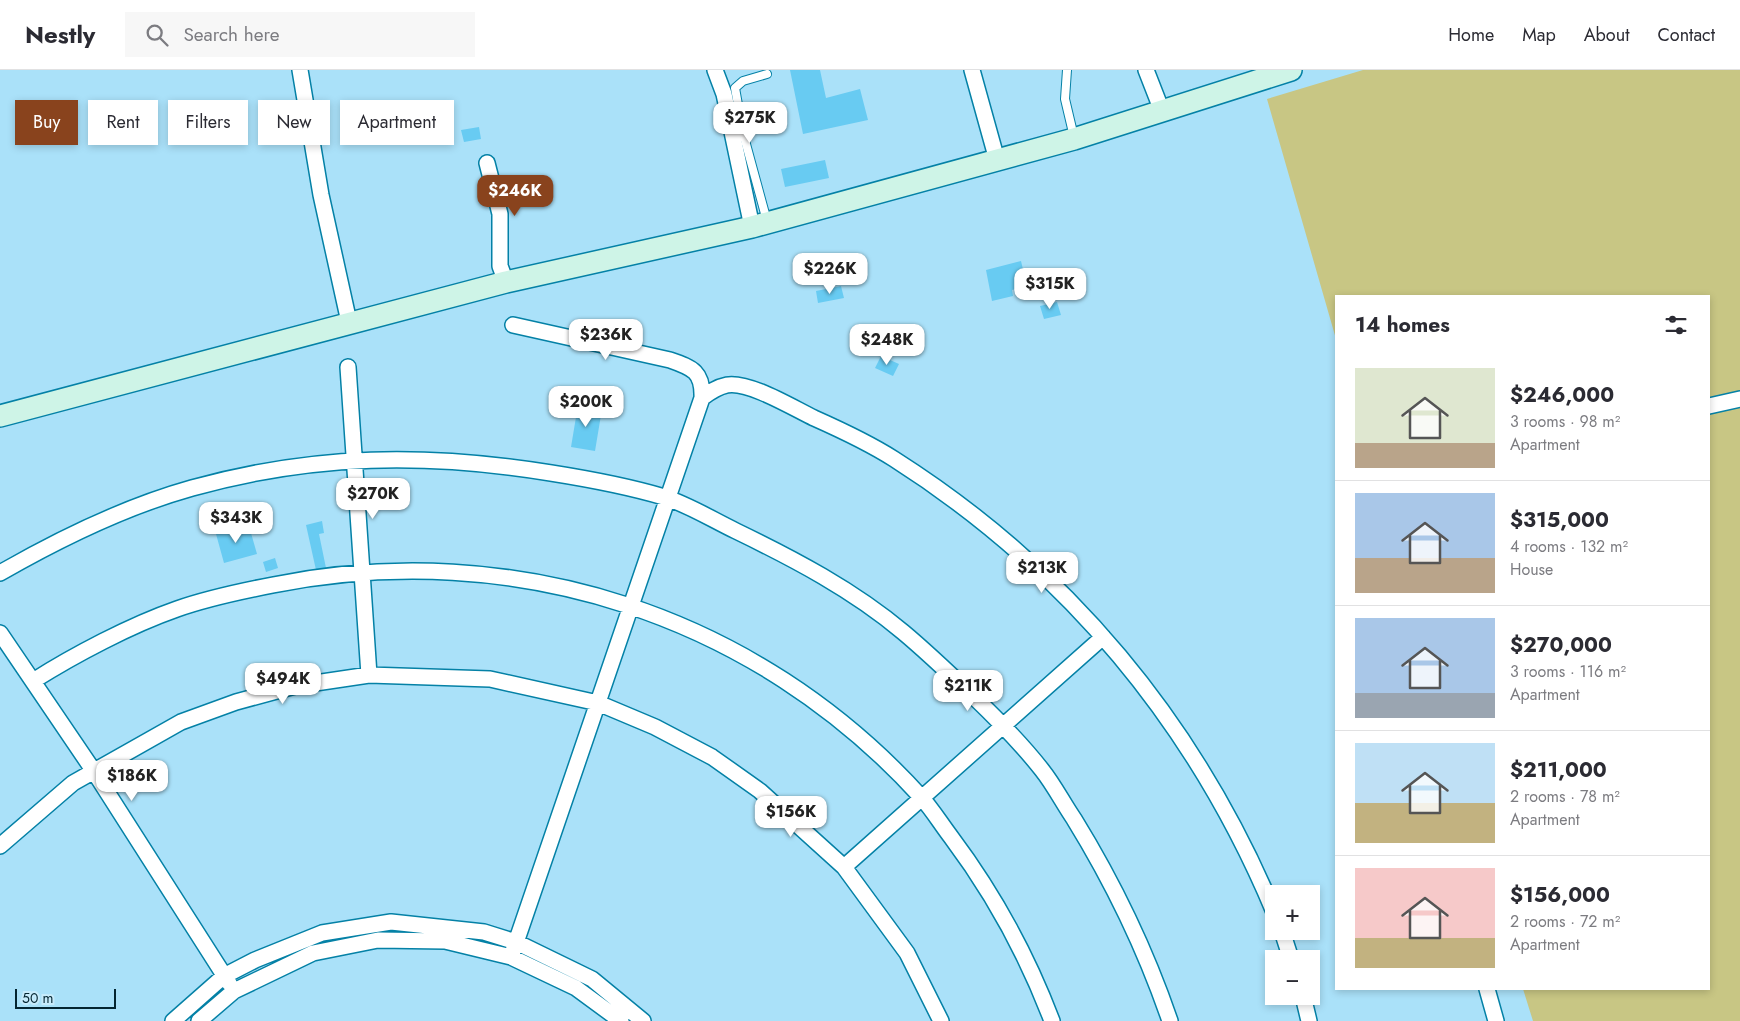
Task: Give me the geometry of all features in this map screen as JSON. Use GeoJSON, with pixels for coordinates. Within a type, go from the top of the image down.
{"type":"FeatureCollection","features":[{"type":"Feature","properties":{"kind":"street"},"geometry":{"type":"LineString","coordinates":[[300,70],[321,195],[349,322]]}},
{"type":"Feature","properties":{"kind":"street"},"geometry":{"type":"LineString","coordinates":[[715,70],[760,225]]}},
{"type":"Feature","properties":{"kind":"street"},"geometry":{"type":"LineString","coordinates":[[972,70],[997,160]]}},
{"type":"Feature","properties":{"kind":"street"},"geometry":{"type":"LineString","coordinates":[[1146,70],[1151,88],[1162,112]]}},
{"type":"Feature","properties":{"kind":"street"},"geometry":{"type":"LineString","coordinates":[[0,416],[349,322],[506,282],[760,225],[1074,139],[1291,70]]}},
{"type":"Feature","properties":{"kind":"street"},"geometry":{"type":"LineString","coordinates":[[487,163],[500,214],[500,266],[506,282]]}},
{"type":"Feature","properties":{"kind":"street"},"geometry":{"type":"LineString","coordinates":[[511,957],[702,398],[703,383],[698,374],[687,366],[654,356],[513,325]]}},
{"type":"Feature","properties":{"kind":"street"},"geometry":{"type":"LineString","coordinates":[[348,367],[369,675]]}},
{"type":"Feature","properties":{"kind":"street"},"geometry":{"type":"LineString","coordinates":[[702,398],[716,387],[730,384],[750,388],[893,458],[956,501],[1003,538],[1054,584],[1142,682],[1183,739],[1220,799],[1246,849],[1265,892]]}},
{"type":"Feature","properties":{"kind":"street"},"geometry":{"type":"LineString","coordinates":[[1710,406],[1740,399]]}},
{"type":"Feature","properties":{"kind":"street"},"geometry":{"type":"LineString","coordinates":[[0,573],[42,549],[115,514],[191,488],[270,470],[331,461],[424,458],[501,465],[624,486],[668,498],[789,557],[841,588],[901,630],[999,721],[1044,771],[1124,905],[1151,965],[1170,1021]]}},
{"type":"Feature","properties":{"kind":"street"},"geometry":{"type":"LineString","coordinates":[[33,681],[132,628],[178,608],[253,589],[361,571],[416,569],[474,572],[544,582],[632,605],[689,629],[738,654],[798,690],[838,720],[896,771],[923,800],[968,859],[1009,926],[1038,983],[1052,1021]]}},
{"type":"Feature","properties":{"kind":"street"},"geometry":{"type":"LineString","coordinates":[[0,633],[94,770],[234,991]]}},
{"type":"Feature","properties":{"kind":"street"},"geometry":{"type":"LineString","coordinates":[[844,867],[1103,637]]}},
{"type":"Feature","properties":{"kind":"street"},"geometry":{"type":"LineString","coordinates":[[0,846],[73,782],[180,722],[236,702],[295,686],[369,675],[490,679],[598,703],[655,727],[712,757],[760,791],[844,867],[907,953],[941,1021]]}},
{"type":"Feature","properties":{"kind":"street"},"geometry":{"type":"LineString","coordinates":[[173,1021],[224,976],[255,960],[322,933],[391,922],[484,932],[516,942],[592,979],[643,1021]]}},
{"type":"Feature","properties":{"kind":"street"},"geometry":{"type":"LineString","coordinates":[[199,1021],[234,991],[313,953],[378,940],[445,941],[511,957],[576,988],[621,1021]]}},
{"type":"Feature","properties":{"kind":"street"},"geometry":{"type":"LineString","coordinates":[[1487,990],[1496,1021]]}},
{"type":"Feature","properties":{"kind":"street"},"geometry":{"type":"LineString","coordinates":[[1305,1005],[1309,1021]]}},
{"type":"Feature","properties":{"kind":"lane"},"geometry":{"type":"LineString","coordinates":[[1067,70],[1065,99],[1074,139]]}},
{"type":"Feature","properties":{"kind":"lane"},"geometry":{"type":"LineString","coordinates":[[760,225],[735,88],[743,81],[767,74]]}},
{"type":"Feature","properties":{"kind":"shaded area"},"geometry":{"type":"Polygon","coordinates":[[[1363,70],[1740,70],[1740,1021],[1533,1021],[1523,990],[1710,990],[1710,295],[1335,295],[1335,336],[1267,99],[1363,70]]]}},
{"type":"Feature","properties":{"kind":"building"},"geometry":{"type":"Polygon","coordinates":[[[790,70],[820,70],[826,98],[860,89],[868,120],[803,134],[790,70]]]}},
{"type":"Feature","properties":{"kind":"building"},"geometry":{"type":"Polygon","coordinates":[[[479,127],[481,139],[464,142],[461,130],[479,127]]]}},
{"type":"Feature","properties":{"kind":"building"},"geometry":{"type":"Polygon","coordinates":[[[825,160],[829,178],[785,187],[781,169],[825,160]]]}},
{"type":"Feature","properties":{"kind":"building"},"geometry":{"type":"Polygon","coordinates":[[[1021,261],[1027,286],[1012,290],[1013,296],[992,301],[986,270],[1021,261]]]}},
{"type":"Feature","properties":{"kind":"building"},"geometry":{"type":"Polygon","coordinates":[[[841,286],[844,298],[818,303],[816,291],[841,286]]]}},
{"type":"Feature","properties":{"kind":"building"},"geometry":{"type":"Polygon","coordinates":[[[1057,302],[1061,315],[1044,319],[1040,306],[1057,302]]]}},
{"type":"Feature","properties":{"kind":"building"},"geometry":{"type":"Polygon","coordinates":[[[881,356],[899,364],[893,376],[875,368],[881,356]]]}},
{"type":"Feature","properties":{"kind":"building"},"geometry":{"type":"Polygon","coordinates":[[[578,405],[602,409],[595,451],[571,447],[578,405]]]}},
{"type":"Feature","properties":{"kind":"building"},"geometry":{"type":"Polygon","coordinates":[[[322,521],[324,533],[319,534],[326,568],[316,570],[306,525],[322,521]]]}},
{"type":"Feature","properties":{"kind":"building"},"geometry":{"type":"Polygon","coordinates":[[[249,526],[257,554],[224,563],[216,534],[249,526]]]}},
{"type":"Feature","properties":{"kind":"building"},"geometry":{"type":"Polygon","coordinates":[[[275,558],[278,568],[266,572],[263,562],[275,558]]]}}]}
